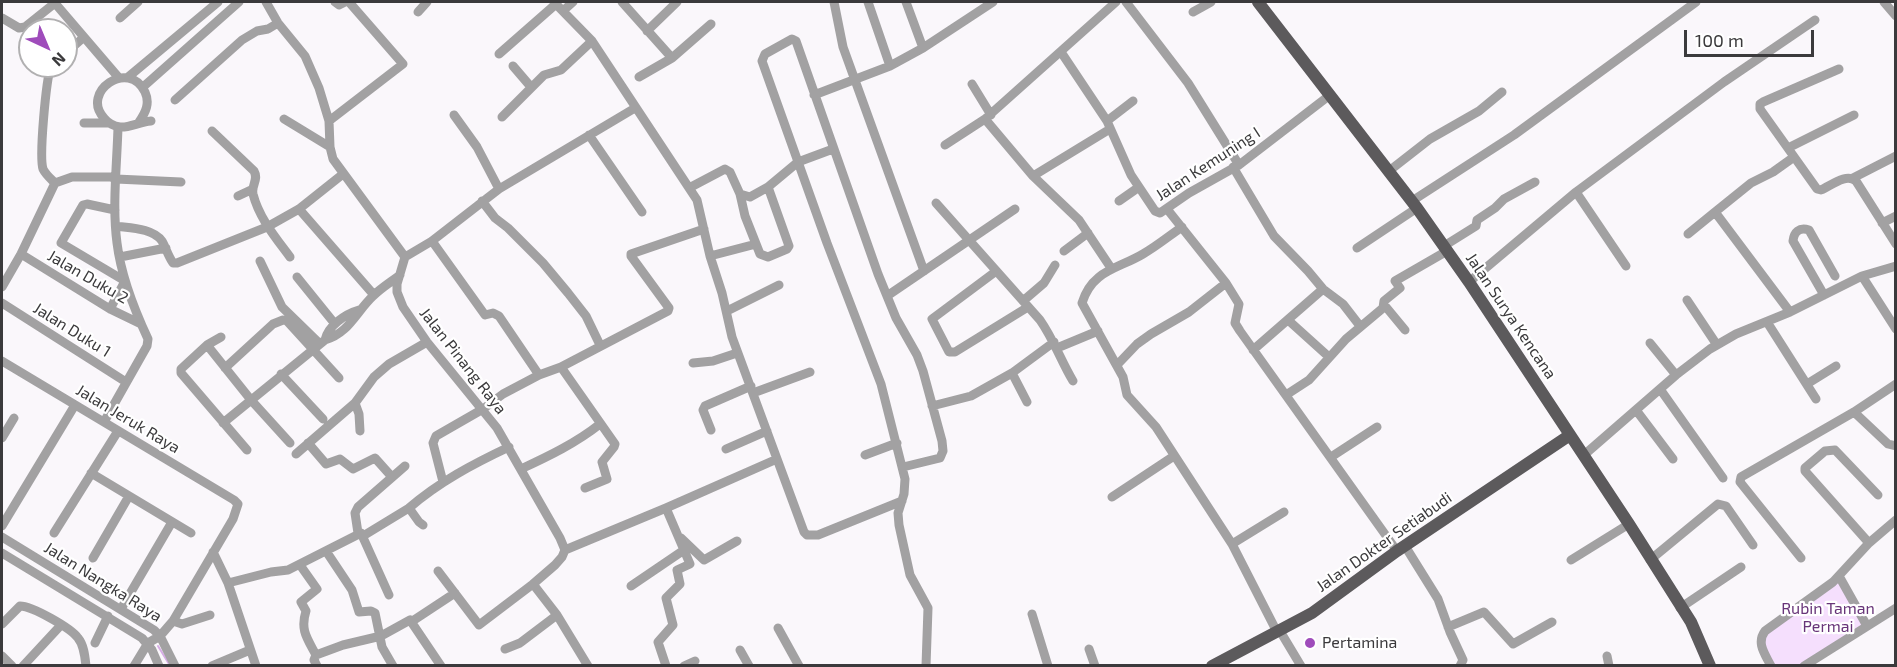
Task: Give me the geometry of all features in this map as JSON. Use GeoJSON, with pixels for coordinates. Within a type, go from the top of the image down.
{"type":"FeatureCollection","features":[{"type":"Feature","properties":{"kind":"main road","name":"Jalan Surya Kencana"},"geometry":{"type":"LineString","coordinates":[[1261,2],[1414,204],[1469,282],[1691,622],[1710,666]]}},
{"type":"Feature","properties":{"kind":"main road","name":"Jalan Dokter Setiabudi"},"geometry":{"type":"LineString","coordinates":[[1212,666],[1312,613],[1401,548],[1570,435]]}},
{"type":"Feature","properties":{"kind":"street"},"geometry":{"type":"LineString","coordinates":[[104,422],[147,346],[148,339],[125,281],[120,257],[113,178],[113,125],[101,114],[98,103],[100,91],[108,82],[123,78],[218,2]]}},
{"type":"Feature","properties":{"kind":"street"},"geometry":{"type":"LineString","coordinates":[[142,87],[239,2]]}},
{"type":"Feature","properties":{"kind":"street"},"geometry":{"type":"LineString","coordinates":[[266,2],[278,23],[305,56],[319,88],[329,121],[333,159],[405,257],[432,241],[499,189],[635,108]]}},
{"type":"Feature","properties":{"kind":"street"},"geometry":{"type":"LineString","coordinates":[[329,121],[403,64],[347,2],[339,5],[335,2]]}},
{"type":"Feature","properties":{"kind":"street"},"geometry":{"type":"LineString","coordinates":[[418,12],[427,2]]}},
{"type":"Feature","properties":{"kind":"street"},"geometry":{"type":"LineString","coordinates":[[499,54],[558,5],[573,2]]}},
{"type":"Feature","properties":{"kind":"street"},"geometry":{"type":"LineString","coordinates":[[622,2],[672,58]]}},
{"type":"Feature","properties":{"kind":"street"},"geometry":{"type":"LineString","coordinates":[[647,31],[677,2]]}},
{"type":"Feature","properties":{"kind":"street"},"geometry":{"type":"LineString","coordinates":[[834,2],[843,47],[924,272]]}},
{"type":"Feature","properties":{"kind":"street"},"geometry":{"type":"LineString","coordinates":[[868,2],[890,66]]}},
{"type":"Feature","properties":{"kind":"street"},"geometry":{"type":"LineString","coordinates":[[908,2],[923,48]]}},
{"type":"Feature","properties":{"kind":"street"},"geometry":{"type":"LineString","coordinates":[[814,95],[890,66],[923,48],[993,2]]}},
{"type":"Feature","properties":{"kind":"street"},"geometry":{"type":"LineString","coordinates":[[945,145],[988,117],[1116,2]]}},
{"type":"Feature","properties":{"kind":"street"},"geometry":{"type":"LineString","coordinates":[[1126,2],[1188,83],[1274,236],[1323,290],[1342,304],[1360,326]]}},
{"type":"Feature","properties":{"kind":"street"},"geometry":{"type":"LineString","coordinates":[[1193,12],[1212,2]]}},
{"type":"Feature","properties":{"kind":"street"},"geometry":{"type":"LineString","coordinates":[[1357,248],[1414,204],[1514,135],[1696,2]]}},
{"type":"Feature","properties":{"kind":"street"},"geometry":{"type":"LineString","coordinates":[[1884,2],[1896,16]]}},
{"type":"Feature","properties":{"kind":"street"},"geometry":{"type":"LineString","coordinates":[[2,18],[19,28],[25,27],[58,3],[84,37],[123,78],[136,81],[142,87],[147,95],[148,105],[139,122]]}},
{"type":"Feature","properties":{"kind":"street"},"geometry":{"type":"LineString","coordinates":[[120,18],[133,3]]}},
{"type":"Feature","properties":{"kind":"street"},"geometry":{"type":"LineString","coordinates":[[558,5],[592,41],[697,200],[737,353],[800,523],[807,536],[818,535],[902,501]]}},
{"type":"Feature","properties":{"kind":"street"},"geometry":{"type":"LineString","coordinates":[[1469,282],[1576,192],[1724,82],[1815,20]]}},
{"type":"Feature","properties":{"kind":"street"},"geometry":{"type":"LineString","coordinates":[[175,100],[242,40],[257,31],[268,30],[278,23]]}},
{"type":"Feature","properties":{"kind":"street"},"geometry":{"type":"LineString","coordinates":[[639,77],[672,58],[711,24]]}},
{"type":"Feature","properties":{"kind":"street"},"geometry":{"type":"LineString","coordinates":[[78,42],[84,37]]}},
{"type":"Feature","properties":{"kind":"street"},"geometry":{"type":"LineString","coordinates":[[903,467],[942,457],[942,441],[917,356],[887,296],[796,41],[792,39],[765,54],[762,61],[851,308],[881,384],[897,443],[905,488],[898,513],[905,557],[913,582],[927,608],[926,666]]}},
{"type":"Feature","properties":{"kind":"street"},"geometry":{"type":"LineString","coordinates":[[502,117],[544,75],[561,70],[592,41]]}},
{"type":"Feature","properties":{"kind":"street"},"geometry":{"type":"LineString","coordinates":[[1060,52],[1108,125],[1131,175],[1162,211],[1182,227],[1226,283],[1239,304],[1235,323],[1253,350],[1330,457],[1438,599],[1463,660],[1460,666]]}},
{"type":"Feature","properties":{"kind":"street"},"geometry":{"type":"LineString","coordinates":[[513,66],[531,87]]}},
{"type":"Feature","properties":{"kind":"street"},"geometry":{"type":"LineString","coordinates":[[1839,69],[1760,104],[1760,109],[1817,189],[1821,190],[1848,177],[1853,178],[1896,156]]}},
{"type":"Feature","properties":{"kind":"street"},"geometry":{"type":"LineString","coordinates":[[49,78],[42,159],[46,174],[55,183]]}},
{"type":"Feature","properties":{"kind":"street"},"geometry":{"type":"LineString","coordinates":[[972,84],[988,117],[1033,176],[1070,211],[1088,233],[1111,268]]}},
{"type":"Feature","properties":{"kind":"street"},"geometry":{"type":"LineString","coordinates":[[1389,171],[1423,143],[1479,111],[1502,92]]}},
{"type":"Feature","properties":{"kind":"street","name":"Jalan Kemuning I"},"geometry":{"type":"LineString","coordinates":[[1162,211],[1236,166],[1330,95]]}},
{"type":"Feature","properties":{"kind":"street"},"geometry":{"type":"LineString","coordinates":[[1033,176],[1108,125],[1133,101]]}},
{"type":"Feature","properties":{"kind":"street"},"geometry":{"type":"LineString","coordinates":[[454,115],[477,147],[499,189]]}},
{"type":"Feature","properties":{"kind":"street"},"geometry":{"type":"LineString","coordinates":[[1788,148],[1854,115]]}},
{"type":"Feature","properties":{"kind":"street"},"geometry":{"type":"LineString","coordinates":[[284,119],[330,147]]}},
{"type":"Feature","properties":{"kind":"street"},"geometry":{"type":"LineString","coordinates":[[84,123],[125,127],[151,121]]}},
{"type":"Feature","properties":{"kind":"street"},"geometry":{"type":"LineString","coordinates":[[212,131],[254,171],[257,176],[253,194],[267,227],[290,257]]}},
{"type":"Feature","properties":{"kind":"street"},"geometry":{"type":"LineString","coordinates":[[589,135],[642,212]]}},
{"type":"Feature","properties":{"kind":"street"},"geometry":{"type":"LineString","coordinates":[[740,194],[750,197],[768,187],[798,162],[833,148]]}},
{"type":"Feature","properties":{"kind":"street"},"geometry":{"type":"LineString","coordinates":[[1688,234],[1751,183],[1773,172],[1794,157]]}},
{"type":"Feature","properties":{"kind":"street"},"geometry":{"type":"LineString","coordinates":[[689,188],[725,169],[730,172],[740,194],[745,216],[756,244],[764,258],[789,248],[768,187]]}},
{"type":"Feature","properties":{"kind":"street"},"geometry":{"type":"LineString","coordinates":[[116,226],[155,234],[161,239],[173,263],[206,253],[267,227],[299,209],[343,174]]}},
{"type":"Feature","properties":{"kind":"street"},"geometry":{"type":"LineString","coordinates":[[2,287],[21,254],[55,183],[72,177],[182,182]]}},
{"type":"Feature","properties":{"kind":"street"},"geometry":{"type":"LineString","coordinates":[[1853,178],[1896,244]]}},
{"type":"Feature","properties":{"kind":"street"},"geometry":{"type":"LineString","coordinates":[[1286,395],[1309,380],[1360,326],[1383,308],[1384,301],[1400,288],[1395,281],[1476,226],[1477,220],[1504,199],[1535,182]]}},
{"type":"Feature","properties":{"kind":"street"},"geometry":{"type":"LineString","coordinates":[[1119,201],[1140,187]]}},
{"type":"Feature","properties":{"kind":"street"},"geometry":{"type":"LineString","coordinates":[[238,196],[253,189]]}},
{"type":"Feature","properties":{"kind":"street"},"geometry":{"type":"LineString","coordinates":[[1576,192],[1626,266]]}},
{"type":"Feature","properties":{"kind":"street"},"geometry":{"type":"LineString","coordinates":[[482,201],[495,218],[543,262],[586,316],[600,345]]}},
{"type":"Feature","properties":{"kind":"street"},"geometry":{"type":"LineString","coordinates":[[936,203],[995,272],[1026,304],[1056,345],[1061,361],[1073,381]]}},
{"type":"Feature","properties":{"kind":"street"},"geometry":{"type":"LineString","coordinates":[[115,210],[87,204],[83,206],[61,243],[125,281]]}},
{"type":"Feature","properties":{"kind":"street"},"geometry":{"type":"LineString","coordinates":[[299,209],[374,295]]}},
{"type":"Feature","properties":{"kind":"street"},"geometry":{"type":"LineString","coordinates":[[887,296],[1015,209]]}},
{"type":"Feature","properties":{"kind":"street"},"geometry":{"type":"LineString","coordinates":[[1714,212],[1790,312]]}},
{"type":"Feature","properties":{"kind":"street"},"geometry":{"type":"LineString","coordinates":[[1882,223],[1896,216]]}},
{"type":"Feature","properties":{"kind":"street"},"geometry":{"type":"LineString","coordinates":[[1182,227],[1130,262],[1111,268],[1089,287],[1082,303],[1123,377],[1127,395],[1151,421],[1232,544],[1279,632],[1301,666]]}},
{"type":"Feature","properties":{"kind":"street"},"geometry":{"type":"LineString","coordinates":[[1824,295],[1793,241],[1796,232],[1804,228],[1809,230],[1835,276]]}},
{"type":"Feature","properties":{"kind":"street"},"geometry":{"type":"LineString","coordinates":[[443,482],[434,439],[503,394],[561,367],[669,310],[631,254],[704,229]]}},
{"type":"Feature","properties":{"kind":"street"},"geometry":{"type":"LineString","coordinates":[[1064,251],[1088,233]]}},
{"type":"Feature","properties":{"kind":"street"},"geometry":{"type":"LineString","coordinates":[[432,241],[485,315],[494,313],[499,315],[540,375]]}},
{"type":"Feature","properties":{"kind":"street"},"geometry":{"type":"LineString","coordinates":[[710,256],[756,244]]}},
{"type":"Feature","properties":{"kind":"street"},"geometry":{"type":"LineString","coordinates":[[120,257],[166,248]]}},
{"type":"Feature","properties":{"kind":"street","name":"Jalan Duku 2"},"geometry":{"type":"LineString","coordinates":[[21,254],[110,309],[141,324]]}},
{"type":"Feature","properties":{"kind":"street","name":"Jalan Pinang Raya"},"geometry":{"type":"LineString","coordinates":[[405,257],[397,292],[403,307],[427,342],[483,409],[509,447],[565,550]]}},
{"type":"Feature","properties":{"kind":"street"},"geometry":{"type":"LineString","coordinates":[[260,261],[282,307],[319,345],[339,378]]}},
{"type":"Feature","properties":{"kind":"street"},"geometry":{"type":"LineString","coordinates":[[995,272],[932,319],[948,352],[955,352],[1026,304],[1044,283],[1055,265]]}},
{"type":"Feature","properties":{"kind":"street"},"geometry":{"type":"LineString","coordinates":[[1584,455],[1676,375],[1717,345],[1862,276],[1896,266]]}},
{"type":"Feature","properties":{"kind":"street"},"geometry":{"type":"LineString","coordinates":[[223,423],[281,374],[319,345],[347,328],[359,310],[374,295],[400,275]]}},
{"type":"Feature","properties":{"kind":"street"},"geometry":{"type":"LineString","coordinates":[[1862,276],[1896,329]]}},
{"type":"Feature","properties":{"kind":"street"},"geometry":{"type":"LineString","coordinates":[[297,277],[334,324]]}},
{"type":"Feature","properties":{"kind":"street"},"geometry":{"type":"LineString","coordinates":[[110,309],[125,281]]}},
{"type":"Feature","properties":{"kind":"street"},"geometry":{"type":"LineString","coordinates":[[1117,365],[1137,344],[1189,312],[1226,283]]}},
{"type":"Feature","properties":{"kind":"street"},"geometry":{"type":"LineString","coordinates":[[727,311],[779,285]]}},
{"type":"Feature","properties":{"kind":"street"},"geometry":{"type":"LineString","coordinates":[[1253,350],[1323,290]]}},
{"type":"Feature","properties":{"kind":"street"},"geometry":{"type":"LineString","coordinates":[[1687,300],[1717,345]]}},
{"type":"Feature","properties":{"kind":"street","name":"Jalan Duku 1"},"geometry":{"type":"LineString","coordinates":[[2,303],[126,382]]}},
{"type":"Feature","properties":{"kind":"street"},"geometry":{"type":"LineString","coordinates":[[1383,308],[1386,308],[1405,330]]}},
{"type":"Feature","properties":{"kind":"street"},"geometry":{"type":"LineString","coordinates":[[319,345],[334,324],[359,310]]}},
{"type":"Feature","properties":{"kind":"street"},"geometry":{"type":"LineString","coordinates":[[1288,320],[1329,357]]}},
{"type":"Feature","properties":{"kind":"street"},"geometry":{"type":"LineString","coordinates":[[225,368],[278,321],[287,321],[319,345]]}},
{"type":"Feature","properties":{"kind":"street"},"geometry":{"type":"LineString","coordinates":[[1767,322],[1816,399]]}},
{"type":"Feature","properties":{"kind":"street"},"geometry":{"type":"LineString","coordinates":[[932,406],[972,396],[1056,345],[1098,331]]}},
{"type":"Feature","properties":{"kind":"street"},"geometry":{"type":"LineString","coordinates":[[221,337],[207,345],[181,369],[181,373],[247,450]]}},
{"type":"Feature","properties":{"kind":"street"},"geometry":{"type":"LineString","coordinates":[[296,454],[355,403],[374,377],[389,364],[427,342]]}},
{"type":"Feature","properties":{"kind":"street"},"geometry":{"type":"LineString","coordinates":[[1650,343],[1676,375]]}},
{"type":"Feature","properties":{"kind":"street"},"geometry":{"type":"LineString","coordinates":[[207,345],[290,444]]}},
{"type":"Feature","properties":{"kind":"street"},"geometry":{"type":"LineString","coordinates":[[693,363],[713,361],[737,353]]}},
{"type":"Feature","properties":{"kind":"street","name":"Jalan Jeruk Raya"},"geometry":{"type":"LineString","coordinates":[[2,361],[234,500],[238,504],[233,519],[213,552]]}},
{"type":"Feature","properties":{"kind":"street"},"geometry":{"type":"LineString","coordinates":[[1807,384],[1836,366]]}},
{"type":"Feature","properties":{"kind":"street"},"geometry":{"type":"LineString","coordinates":[[561,367],[615,444],[602,462],[608,476],[606,481],[585,488]]}},
{"type":"Feature","properties":{"kind":"street"},"geometry":{"type":"LineString","coordinates":[[711,430],[703,410],[705,406],[810,372]]}},
{"type":"Feature","properties":{"kind":"street"},"geometry":{"type":"LineString","coordinates":[[1012,373],[1027,402]]}},
{"type":"Feature","properties":{"kind":"street"},"geometry":{"type":"LineString","coordinates":[[281,374],[323,419]]}},
{"type":"Feature","properties":{"kind":"street"},"geometry":{"type":"LineString","coordinates":[[1801,558],[1739,479],[1854,412],[1896,384]]}},
{"type":"Feature","properties":{"kind":"street"},"geometry":{"type":"LineString","coordinates":[[1660,389],[1723,478]]}},
{"type":"Feature","properties":{"kind":"street"},"geometry":{"type":"LineString","coordinates":[[355,403],[359,414],[360,431]]}},
{"type":"Feature","properties":{"kind":"street"},"geometry":{"type":"LineString","coordinates":[[2,526],[75,405]]}},
{"type":"Feature","properties":{"kind":"street"},"geometry":{"type":"LineString","coordinates":[[1636,410],[1673,459]]}},
{"type":"Feature","properties":{"kind":"street"},"geometry":{"type":"LineString","coordinates":[[1854,412],[1888,444],[1896,446]]}},
{"type":"Feature","properties":{"kind":"street"},"geometry":{"type":"LineString","coordinates":[[2,438],[14,418]]}},
{"type":"Feature","properties":{"kind":"street"},"geometry":{"type":"LineString","coordinates":[[521,469],[575,442],[600,424]]}},
{"type":"Feature","properties":{"kind":"street"},"geometry":{"type":"LineString","coordinates":[[1330,457],[1377,427]]}},
{"type":"Feature","properties":{"kind":"street"},"geometry":{"type":"LineString","coordinates":[[54,533],[117,431]]}},
{"type":"Feature","properties":{"kind":"street"},"geometry":{"type":"LineString","coordinates":[[726,449],[767,431]]}},
{"type":"Feature","properties":{"kind":"street"},"geometry":{"type":"LineString","coordinates":[[865,455],[897,443]]}},
{"type":"Feature","properties":{"kind":"street"},"geometry":{"type":"LineString","coordinates":[[308,444],[326,464],[340,459],[353,469],[375,458],[392,477]]}},
{"type":"Feature","properties":{"kind":"street"},"geometry":{"type":"LineString","coordinates":[[228,583],[271,572],[282,572],[300,565],[361,535],[409,507],[467,467],[509,447]]}},
{"type":"Feature","properties":{"kind":"street"},"geometry":{"type":"LineString","coordinates":[[1869,543],[1805,471],[1805,468],[1825,451],[1835,450],[1878,495]]}},
{"type":"Feature","properties":{"kind":"street"},"geometry":{"type":"LineString","coordinates":[[1112,497],[1174,456]]}},
{"type":"Feature","properties":{"kind":"street"},"geometry":{"type":"LineString","coordinates":[[438,571],[479,625],[555,565],[565,550],[777,459]]}},
{"type":"Feature","properties":{"kind":"street"},"geometry":{"type":"LineString","coordinates":[[389,595],[361,535],[355,513],[358,507],[405,466]]}},
{"type":"Feature","properties":{"kind":"street"},"geometry":{"type":"LineString","coordinates":[[91,473],[190,533]]}},
{"type":"Feature","properties":{"kind":"street"},"geometry":{"type":"LineString","coordinates":[[93,558],[129,496]]}},
{"type":"Feature","properties":{"kind":"street"},"geometry":{"type":"LineString","coordinates":[[1650,560],[1718,504],[1726,506],[1753,545]]}},
{"type":"Feature","properties":{"kind":"street"},"geometry":{"type":"LineString","coordinates":[[409,507],[423,525]]}},
{"type":"Feature","properties":{"kind":"street"},"geometry":{"type":"LineString","coordinates":[[666,508],[690,564],[677,570],[680,584],[666,598],[673,625],[658,642],[666,666]]}},
{"type":"Feature","properties":{"kind":"street"},"geometry":{"type":"LineString","coordinates":[[1232,544],[1284,512]]}},
{"type":"Feature","properties":{"kind":"street"},"geometry":{"type":"LineString","coordinates":[[1771,666],[1761,644],[1761,637],[1765,631],[1839,576],[1869,543],[1896,520]]}},
{"type":"Feature","properties":{"kind":"street"},"geometry":{"type":"LineString","coordinates":[[121,609],[172,522]]}},
{"type":"Feature","properties":{"kind":"street"},"geometry":{"type":"LineString","coordinates":[[1570,560],[1629,524]]}},
{"type":"Feature","properties":{"kind":"street"},"geometry":{"type":"LineString","coordinates":[[677,534],[704,560],[736,541]]}},
{"type":"Feature","properties":{"kind":"street","name":"Jalan Nangka Raya"},"geometry":{"type":"LineString","coordinates":[[2,537],[121,609],[160,636],[175,666]]}},
{"type":"Feature","properties":{"kind":"street"},"geometry":{"type":"LineString","coordinates":[[631,586],[684,550]]}},
{"type":"Feature","properties":{"kind":"street"},"geometry":{"type":"LineString","coordinates":[[326,551],[352,590],[359,612],[375,613],[382,647],[393,666]]}},
{"type":"Feature","properties":{"kind":"street"},"geometry":{"type":"LineString","coordinates":[[213,552],[228,583],[256,666]]}},
{"type":"Feature","properties":{"kind":"street"},"geometry":{"type":"LineString","coordinates":[[134,666],[147,643],[160,636],[173,621],[213,552]]}},
{"type":"Feature","properties":{"kind":"street"},"geometry":{"type":"LineString","coordinates":[[2,553],[131,630],[147,643],[159,666]]}},
{"type":"Feature","properties":{"kind":"street"},"geometry":{"type":"LineString","coordinates":[[300,565],[317,589],[301,602],[306,611],[304,630],[316,655],[314,660],[317,666]]}},
{"type":"Feature","properties":{"kind":"street"},"geometry":{"type":"LineString","coordinates":[[1680,608],[1742,567]]}},
{"type":"Feature","properties":{"kind":"street"},"geometry":{"type":"LineString","coordinates":[[1839,576],[1867,626]]}},
{"type":"Feature","properties":{"kind":"street"},"geometry":{"type":"LineString","coordinates":[[533,584],[557,615],[588,666]]}},
{"type":"Feature","properties":{"kind":"street"},"geometry":{"type":"LineString","coordinates":[[316,655],[343,645],[381,636],[407,621],[411,622],[455,593]]}},
{"type":"Feature","properties":{"kind":"street"},"geometry":{"type":"LineString","coordinates":[[2,624],[17,608],[22,606],[32,608],[79,639],[86,665]]}},
{"type":"Feature","properties":{"kind":"street"},"geometry":{"type":"LineString","coordinates":[[1804,666],[1896,608]]}},
{"type":"Feature","properties":{"kind":"street"},"geometry":{"type":"LineString","coordinates":[[1448,627],[1484,612],[1513,644],[1552,622]]}},
{"type":"Feature","properties":{"kind":"street"},"geometry":{"type":"LineString","coordinates":[[1032,614],[1048,666]]}},
{"type":"Feature","properties":{"kind":"street"},"geometry":{"type":"LineString","coordinates":[[173,621],[182,624],[210,615]]}},
{"type":"Feature","properties":{"kind":"street"},"geometry":{"type":"LineString","coordinates":[[505,649],[519,643],[557,615]]}},
{"type":"Feature","properties":{"kind":"street"},"geometry":{"type":"LineString","coordinates":[[95,643],[108,616]]}},
{"type":"Feature","properties":{"kind":"street"},"geometry":{"type":"LineString","coordinates":[[411,622],[441,666]]}},
{"type":"Feature","properties":{"kind":"street"},"geometry":{"type":"LineString","coordinates":[[23,666],[61,625]]}},
{"type":"Feature","properties":{"kind":"street"},"geometry":{"type":"LineString","coordinates":[[778,628],[799,666]]}},
{"type":"Feature","properties":{"kind":"street"},"geometry":{"type":"LineString","coordinates":[[1089,649],[1095,666]]}},
{"type":"Feature","properties":{"kind":"street"},"geometry":{"type":"LineString","coordinates":[[212,666],[250,650]]}},
{"type":"Feature","properties":{"kind":"street"},"geometry":{"type":"LineString","coordinates":[[741,650],[749,666]]}},
{"type":"Feature","properties":{"kind":"street"},"geometry":{"type":"LineString","coordinates":[[2,656],[12,666]]}},
{"type":"Feature","properties":{"kind":"street"},"geometry":{"type":"LineString","coordinates":[[684,666],[695,661]]}},
{"type":"Feature","properties":{"kind":"green space","name":"Rubin Taman Permai"},"geometry":{"type":"Polygon","coordinates":[[[1839,576],[1867,626],[1804,665],[1771,665],[1761,644],[1765,631],[1839,576]]]}},
{"type":"Feature","properties":{"kind":"waterway"},"geometry":{"type":"LineString","coordinates":[[158,646],[169,664]]}},
{"type":"Feature","properties":{"kind":"place","name":"Pertamina"},"geometry":{"type":"Point","coordinates":[1310,643]}}]}
